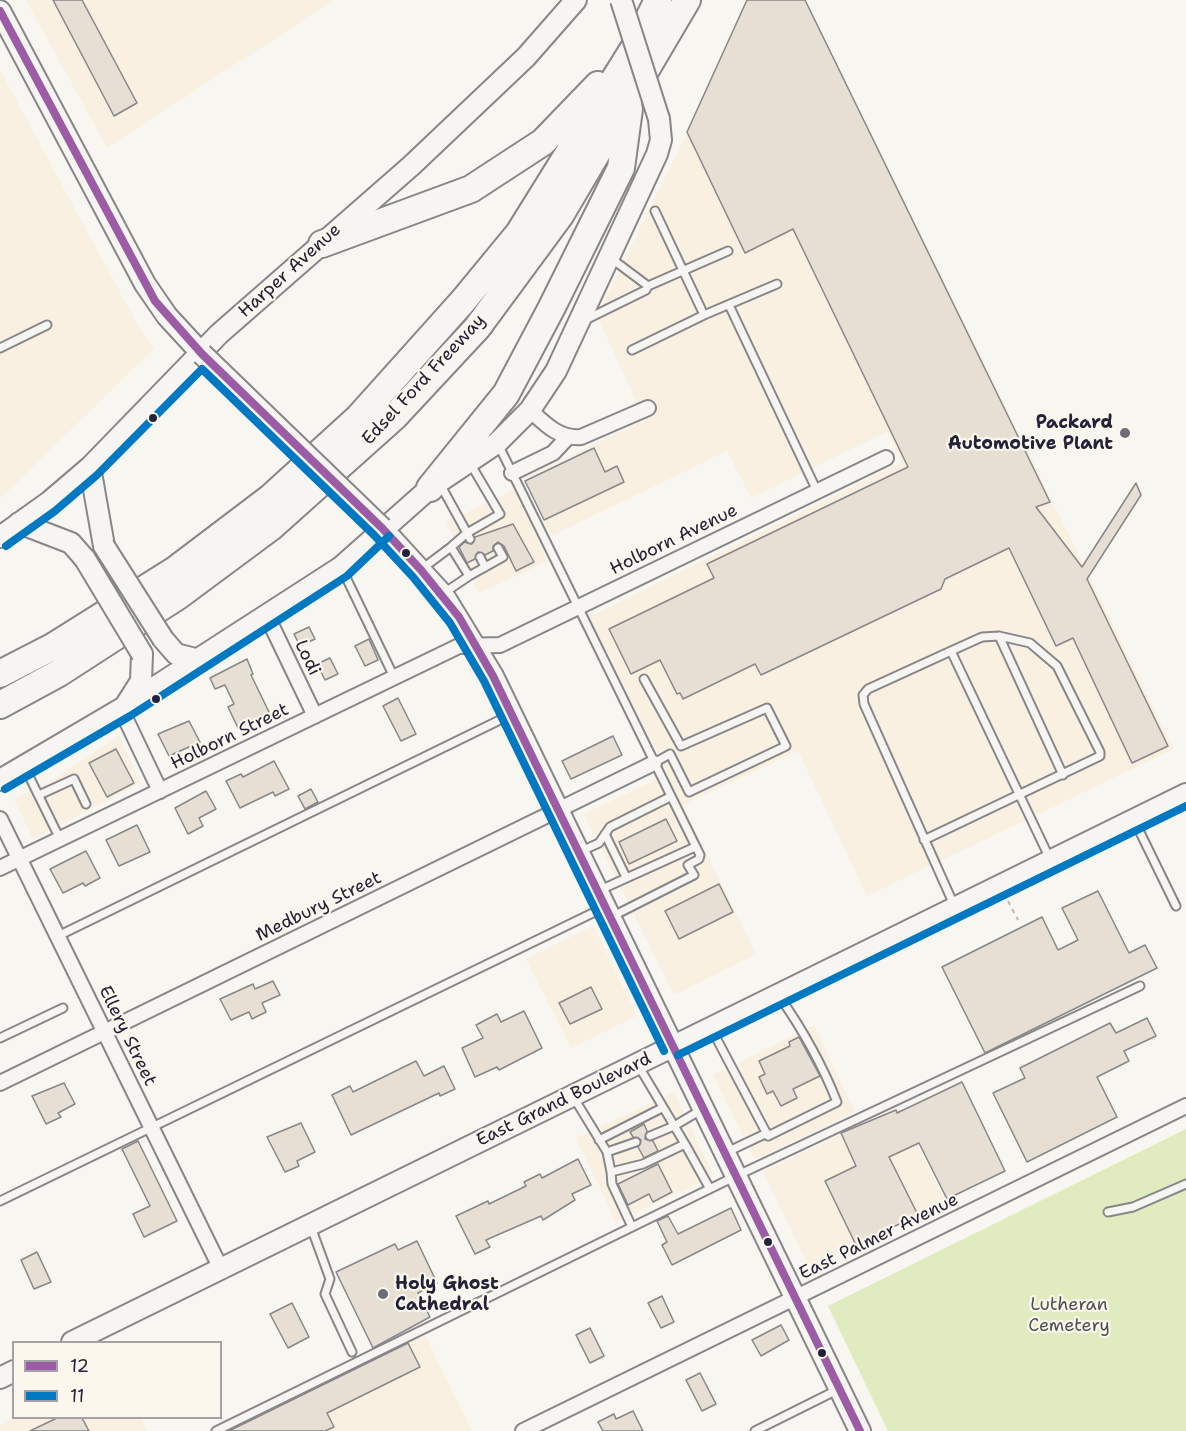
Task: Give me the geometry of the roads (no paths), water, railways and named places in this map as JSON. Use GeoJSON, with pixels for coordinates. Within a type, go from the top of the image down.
{"type":"FeatureCollection","features":[{"type":"Feature","properties":{"kind":"highway","name":"Edsel Ford Freeway"},"geometry":{"type":"LineString","coordinates":[[0,674],[54,646],[175,570],[270,498],[359,417],[455,310],[519,232],[634,48],[658,0]]}},
{"type":"Feature","properties":{"kind":"highway","name":"Edsel Ford Freeway"},"geometry":{"type":"LineString","coordinates":[[0,705],[59,673],[178,597],[272,527],[395,416],[477,328],[561,214],[687,0]]}},
{"type":"Feature","properties":{"kind":"highway"},"geometry":{"type":"LineString","coordinates":[[321,244],[471,189],[543,142],[634,48]]}},
{"type":"Feature","properties":{"kind":"highway"},"geometry":{"type":"LineString","coordinates":[[435,486],[506,394],[552,307],[621,168],[631,98]]}},
{"type":"Feature","properties":{"kind":"main road","name":"Harper Avenue"},"geometry":{"type":"LineString","coordinates":[[0,537],[90,467],[219,334],[411,166],[525,57],[576,0]]}},
{"type":"Feature","properties":{"kind":"main road"},"geometry":{"type":"LineString","coordinates":[[0,780],[123,708],[341,567],[382,528],[435,486],[497,443],[530,410],[556,371],[580,322],[657,154],[661,140],[659,119],[621,0]]}},
{"type":"Feature","properties":{"kind":"main road"},"geometry":{"type":"LineString","coordinates":[[0,11],[145,284],[167,316],[202,354],[382,528],[442,594],[477,647],[512,714],[860,1431]]}},
{"type":"Feature","properties":{"kind":"main road"},"geometry":{"type":"LineString","coordinates":[[90,467],[104,546],[162,639],[176,654],[199,660]]}},
{"type":"Feature","properties":{"kind":"main road"},"geometry":{"type":"LineString","coordinates":[[19,523],[71,543],[85,560],[142,654],[141,681],[123,708]]}},
{"type":"Feature","properties":{"kind":"main road","name":"East Grand Boulevard"},"geometry":{"type":"LineString","coordinates":[[74,1341],[1186,794]]}},
{"type":"Feature","properties":{"kind":"street"},"geometry":{"type":"LineString","coordinates":[[530,410],[553,430],[568,437],[581,437],[648,408]]}},
{"type":"Feature","properties":{"kind":"street"},"geometry":{"type":"LineString","coordinates":[[512,472],[553,453],[568,437]]}},
{"type":"Feature","properties":{"kind":"street","name":"Holborn Avenue"},"geometry":{"type":"LineString","coordinates":[[477,647],[500,645],[886,458]]}},
{"type":"Feature","properties":{"kind":"street","name":"Lodi"},"geometry":{"type":"LineString","coordinates":[[267,616],[315,716]]}},
{"type":"Feature","properties":{"kind":"street","name":"Holborn Street"},"geometry":{"type":"LineString","coordinates":[[0,868],[459,646],[477,647]]}},
{"type":"Feature","properties":{"kind":"street"},"geometry":{"type":"LineString","coordinates":[[123,708],[160,791]]}},
{"type":"Feature","properties":{"kind":"street","name":"Medbury Street"},"geometry":{"type":"LineString","coordinates":[[0,1083],[654,763]]}},
{"type":"Feature","properties":{"kind":"street","name":"Ellery Street"},"geometry":{"type":"LineString","coordinates":[[0,819],[221,1269]]}},
{"type":"Feature","properties":{"kind":"street","name":"East Palmer Avenue"},"geometry":{"type":"LineString","coordinates":[[523,1431],[1186,1107]]}},
{"type":"Feature","properties":{"kind":"lane"},"geometry":{"type":"LineString","coordinates":[[655,211],[685,270],[704,315]]}},
{"type":"Feature","properties":{"kind":"lane"},"geometry":{"type":"LineString","coordinates":[[580,322],[646,290],[648,286],[728,250]]}},
{"type":"Feature","properties":{"kind":"lane"},"geometry":{"type":"LineString","coordinates":[[610,257],[648,286]]}},
{"type":"Feature","properties":{"kind":"lane"},"geometry":{"type":"LineString","coordinates":[[632,350],[704,315],[777,284]]}},
{"type":"Feature","properties":{"kind":"lane"},"geometry":{"type":"LineString","coordinates":[[729,305],[817,491]]}},
{"type":"Feature","properties":{"kind":"lane"},"geometry":{"type":"LineString","coordinates":[[0,348],[47,325]]}},
{"type":"Feature","properties":{"kind":"lane"},"geometry":{"type":"LineString","coordinates":[[0,1202],[605,905],[694,875],[688,865],[699,859],[695,847],[497,443]]}},
{"type":"Feature","properties":{"kind":"lane"},"geometry":{"type":"LineString","coordinates":[[421,570],[500,514],[470,461]]}},
{"type":"Feature","properties":{"kind":"lane"},"geometry":{"type":"LineString","coordinates":[[435,486],[469,536]]}},
{"type":"Feature","properties":{"kind":"lane"},"geometry":{"type":"LineString","coordinates":[[486,523],[490,531]]}},
{"type":"Feature","properties":{"kind":"lane"},"geometry":{"type":"LineString","coordinates":[[451,547],[469,576]]}},
{"type":"Feature","properties":{"kind":"lane"},"geometry":{"type":"LineString","coordinates":[[442,594],[503,557],[498,548]]}},
{"type":"Feature","properties":{"kind":"lane"},"geometry":{"type":"LineString","coordinates":[[480,557],[485,567]]}},
{"type":"Feature","properties":{"kind":"lane"},"geometry":{"type":"LineString","coordinates":[[341,567],[394,677]]}},
{"type":"Feature","properties":{"kind":"lane"},"geometry":{"type":"LineString","coordinates":[[999,636],[1063,775]]}},
{"type":"Feature","properties":{"kind":"lane"},"geometry":{"type":"LineString","coordinates":[[924,840],[1098,759],[1100,752],[1057,666],[1030,643],[999,636],[982,637],[868,689],[864,695],[864,704],[924,840],[956,907]]}},
{"type":"Feature","properties":{"kind":"lane"},"geometry":{"type":"LineString","coordinates":[[951,651],[1051,860]]}},
{"type":"Feature","properties":{"kind":"lane"},"geometry":{"type":"LineString","coordinates":[[644,679],[681,746],[767,708],[786,746],[689,792],[670,754],[654,763]]}},
{"type":"Feature","properties":{"kind":"lane"},"geometry":{"type":"LineString","coordinates":[[58,936],[512,714]]}},
{"type":"Feature","properties":{"kind":"lane"},"geometry":{"type":"LineString","coordinates":[[24,766],[60,839]]}},
{"type":"Feature","properties":{"kind":"lane"},"geometry":{"type":"LineString","coordinates":[[39,795],[74,779],[86,804]]}},
{"type":"Feature","properties":{"kind":"lane"},"geometry":{"type":"LineString","coordinates":[[579,852],[596,845],[610,827],[670,797]]}},
{"type":"Feature","properties":{"kind":"lane"},"geometry":{"type":"LineString","coordinates":[[1134,819],[1176,906]]}},
{"type":"Feature","properties":{"kind":"lane"},"geometry":{"type":"LineString","coordinates":[[605,834],[626,877]]}},
{"type":"Feature","properties":{"kind":"lane"},"geometry":{"type":"LineString","coordinates":[[605,905],[626,877],[695,847]]}},
{"type":"Feature","properties":{"kind":"lane"},"geometry":{"type":"LineString","coordinates":[[216,1431],[736,1176],[1140,986]]}},
{"type":"Feature","properties":{"kind":"lane"},"geometry":{"type":"LineString","coordinates":[[711,1028],[768,1136],[837,1102],[823,1066],[798,1022],[778,995]]}},
{"type":"Feature","properties":{"kind":"lane"},"geometry":{"type":"LineString","coordinates":[[0,1038],[63,1008]]}},
{"type":"Feature","properties":{"kind":"lane"},"geometry":{"type":"LineString","coordinates":[[638,1064],[710,1189]]}},
{"type":"Feature","properties":{"kind":"lane"},"geometry":{"type":"LineString","coordinates":[[572,1096],[607,1152],[612,1184],[632,1227]]}},
{"type":"Feature","properties":{"kind":"lane"},"geometry":{"type":"LineString","coordinates":[[599,1140],[662,1108]]}},
{"type":"Feature","properties":{"kind":"lane"},"geometry":{"type":"LineString","coordinates":[[650,1136],[674,1126],[703,1108]]}},
{"type":"Feature","properties":{"kind":"lane"},"geometry":{"type":"LineString","coordinates":[[725,1153],[766,1133]]}},
{"type":"Feature","properties":{"kind":"lane"},"geometry":{"type":"LineString","coordinates":[[607,1152],[636,1142]]}},
{"type":"Feature","properties":{"kind":"lane"},"geometry":{"type":"LineString","coordinates":[[611,1172],[643,1164],[685,1143]]}},
{"type":"Feature","properties":{"kind":"lane"},"geometry":{"type":"LineString","coordinates":[[1108,1212],[1133,1208],[1186,1184]]}},
{"type":"Feature","properties":{"kind":"lane"},"geometry":{"type":"LineString","coordinates":[[310,1225],[330,1279],[325,1294],[352,1352]]}},
{"type":"Feature","properties":{"kind":"lane"},"geometry":{"type":"LineString","coordinates":[[755,1431],[840,1389]]}},
{"type":"Feature","properties":{"kind":"place","name":"Packard Automotive Plant"},"geometry":{"type":"Point","coordinates":[1125,433]}},
{"type":"Feature","properties":{"kind":"place","name":"Holy Ghost Cathedral"},"geometry":{"type":"Point","coordinates":[383,1294]}},
{"type":"Feature","properties":{"kind":"park label","name":"Lutheran Cemetery"},"geometry":{"type":"Point","coordinates":[1069,1315]}}]}
